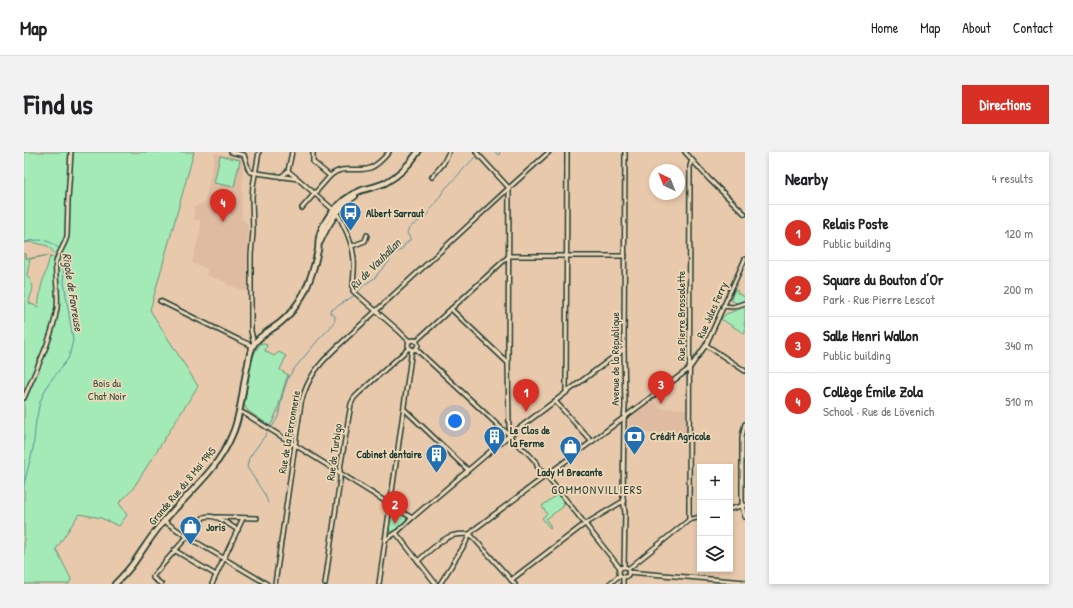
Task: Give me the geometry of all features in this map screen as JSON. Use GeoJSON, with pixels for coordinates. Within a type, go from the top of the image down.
{"type":"FeatureCollection","features":[{"type":"Feature","properties":{"kind":"main road"},"geometry":{"type":"LineString","coordinates":[[254,345],[260,338],[290,314],[297,304],[308,285],[314,267],[318,247],[335,212],[362,190],[385,183],[394,177],[403,170],[418,152]]}},
{"type":"Feature","properties":{"kind":"main road","name":"Grande Rue du 8 Mai 1945"},"geometry":{"type":"LineString","coordinates":[[115,584],[134,562],[153,534],[204,478],[226,448],[233,434],[246,372],[254,345]]}},
{"type":"Feature","properties":{"kind":"street"},"geometry":{"type":"LineString","coordinates":[[24,398],[41,361],[53,328],[57,303],[56,264],[67,236],[71,152]]}},
{"type":"Feature","properties":{"kind":"street"},"geometry":{"type":"LineString","coordinates":[[231,152],[244,155],[250,172],[298,179]]}},
{"type":"Feature","properties":{"kind":"street"},"geometry":{"type":"LineString","coordinates":[[254,345],[251,331],[251,255],[253,232],[252,186],[260,152]]}},
{"type":"Feature","properties":{"kind":"street"},"geometry":{"type":"LineString","coordinates":[[281,177],[288,171],[292,152]]}},
{"type":"Feature","properties":{"kind":"street"},"geometry":{"type":"LineString","coordinates":[[312,152],[313,162],[330,176]]}},
{"type":"Feature","properties":{"kind":"street"},"geometry":{"type":"LineString","coordinates":[[302,208],[335,172],[340,170],[372,167],[380,162],[390,152]]}},
{"type":"Feature","properties":{"kind":"street"},"geometry":{"type":"LineString","coordinates":[[432,177],[443,164],[449,152]]}},
{"type":"Feature","properties":{"kind":"street"},"geometry":{"type":"LineString","coordinates":[[476,152],[510,188],[508,363],[510,435]]}},
{"type":"Feature","properties":{"kind":"street","name":"Rue de la Ferronnerie"},"geometry":{"type":"LineString","coordinates":[[275,584],[301,403],[304,392],[315,371],[376,311],[549,152]]}},
{"type":"Feature","properties":{"kind":"street"},"geometry":{"type":"LineString","coordinates":[[566,392],[567,152]]}},
{"type":"Feature","properties":{"kind":"street","name":"Avenue de la République"},"geometry":{"type":"LineString","coordinates":[[624,567],[625,152]]}},
{"type":"Feature","properties":{"kind":"street"},"geometry":{"type":"LineString","coordinates":[[685,152],[745,214]]}},
{"type":"Feature","properties":{"kind":"street","name":"Rue Pierre Brossolette"},"geometry":{"type":"LineString","coordinates":[[689,520],[690,166],[692,160]]}},
{"type":"Feature","properties":{"kind":"street"},"geometry":{"type":"LineString","coordinates":[[288,171],[340,218],[352,246],[354,261],[352,288],[356,294],[399,330],[409,341],[408,345],[525,450],[620,568],[619,572],[622,576],[623,584]]}},
{"type":"Feature","properties":{"kind":"street"},"geometry":{"type":"LineString","coordinates":[[352,246],[365,241],[367,235]]}},
{"type":"Feature","properties":{"kind":"street"},"geometry":{"type":"LineString","coordinates":[[409,341],[416,341],[509,256],[624,256]]}},
{"type":"Feature","properties":{"kind":"street","name":"Rue Jules Ferry"},"geometry":{"type":"LineString","coordinates":[[440,584],[470,534],[476,528],[689,369],[706,345],[745,259]]}},
{"type":"Feature","properties":{"kind":"street"},"geometry":{"type":"LineString","coordinates":[[160,301],[239,340],[254,345]]}},
{"type":"Feature","properties":{"kind":"street"},"geometry":{"type":"LineString","coordinates":[[723,306],[733,307],[745,303]]}},
{"type":"Feature","properties":{"kind":"street"},"geometry":{"type":"LineString","coordinates":[[451,309],[508,363]]}},
{"type":"Feature","properties":{"kind":"street"},"geometry":{"type":"LineString","coordinates":[[379,584],[413,349],[418,345],[416,341]]}},
{"type":"Feature","properties":{"kind":"street"},"geometry":{"type":"LineString","coordinates":[[706,345],[745,371]]}},
{"type":"Feature","properties":{"kind":"street","name":"Rue de Turbigo"},"geometry":{"type":"LineString","coordinates":[[325,584],[351,404],[359,393],[413,349]]}},
{"type":"Feature","properties":{"kind":"street"},"geometry":{"type":"LineString","coordinates":[[385,540],[396,533],[510,435],[624,349]]}},
{"type":"Feature","properties":{"kind":"street"},"geometry":{"type":"LineString","coordinates":[[555,401],[592,442]]}},
{"type":"Feature","properties":{"kind":"street"},"geometry":{"type":"LineString","coordinates":[[404,409],[468,470]]}},
{"type":"Feature","properties":{"kind":"street"},"geometry":{"type":"LineString","coordinates":[[239,411],[412,518]]}},
{"type":"Feature","properties":{"kind":"street"},"geometry":{"type":"LineString","coordinates":[[745,424],[742,442],[743,505],[745,518]]}},
{"type":"Feature","properties":{"kind":"street"},"geometry":{"type":"LineString","coordinates":[[511,580],[585,524],[624,502]]}},
{"type":"Feature","properties":{"kind":"street"},"geometry":{"type":"LineString","coordinates":[[733,508],[743,505]]}},
{"type":"Feature","properties":{"kind":"street"},"geometry":{"type":"LineString","coordinates":[[161,584],[153,578],[153,576],[204,517],[257,518]]}},
{"type":"Feature","properties":{"kind":"street"},"geometry":{"type":"LineString","coordinates":[[216,517],[238,530]]}},
{"type":"Feature","properties":{"kind":"street"},"geometry":{"type":"LineString","coordinates":[[212,584],[243,518]]}},
{"type":"Feature","properties":{"kind":"street"},"geometry":{"type":"LineString","coordinates":[[609,584],[622,576],[627,575],[628,571],[689,520],[697,518]]}},
{"type":"Feature","properties":{"kind":"street"},"geometry":{"type":"LineString","coordinates":[[164,521],[186,536],[267,584]]}},
{"type":"Feature","properties":{"kind":"street"},"geometry":{"type":"LineString","coordinates":[[396,533],[436,584]]}},
{"type":"Feature","properties":{"kind":"street"},"geometry":{"type":"LineString","coordinates":[[418,561],[444,540],[456,535],[470,534],[515,584]]}},
{"type":"Feature","properties":{"kind":"street"},"geometry":{"type":"LineString","coordinates":[[174,550],[216,575]]}},
{"type":"Feature","properties":{"kind":"street"},"geometry":{"type":"LineString","coordinates":[[620,568],[624,567],[628,571],[709,580],[745,582]]}},
{"type":"Feature","properties":{"kind":"street"},"geometry":{"type":"LineString","coordinates":[[707,584],[709,580]]}},
{"type":"Feature","properties":{"kind":"shaded area"},"geometry":{"type":"Polygon","coordinates":[[[215,153],[243,159],[242,219],[248,225],[248,292],[206,275],[207,269],[192,263],[201,227],[200,220],[194,220],[194,207],[205,202],[215,153]]]}},
{"type":"Feature","properties":{"kind":"shaded area"},"geometry":{"type":"Polygon","coordinates":[[[653,399],[660,408],[687,409],[687,433],[628,433],[628,423],[630,417],[653,399]]]}},
{"type":"Feature","properties":{"kind":"green space","name":"Bois du Chat Noir"},"geometry":{"type":"Polygon","coordinates":[[[24,152],[194,152],[150,310],[198,386],[132,490],[119,503],[127,515],[119,526],[101,518],[79,514],[56,549],[71,579],[69,584],[24,584],[24,253],[27,259],[49,255],[51,258],[56,255],[48,246],[32,242],[24,243],[24,152]],[[49,255],[30,259],[27,275],[32,283],[33,289],[29,303],[38,307],[41,287],[50,257],[49,255]]]}},
{"type":"Feature","properties":{"kind":"green space"},"geometry":{"type":"Polygon","coordinates":[[[220,156],[240,160],[234,187],[214,183],[220,156]]]}},
{"type":"Feature","properties":{"kind":"green space"},"geometry":{"type":"Polygon","coordinates":[[[736,290],[738,291],[737,293],[745,297],[745,300],[737,303],[732,301],[732,295],[736,290]]]}},
{"type":"Feature","properties":{"kind":"green space"},"geometry":{"type":"Polygon","coordinates":[[[745,307],[745,334],[721,319],[726,314],[745,307]]]}},
{"type":"Feature","properties":{"kind":"green space"},"geometry":{"type":"Polygon","coordinates":[[[261,343],[267,345],[265,351],[274,356],[279,352],[286,356],[280,370],[288,375],[276,414],[270,426],[248,411],[244,405],[251,363],[255,352],[261,343]]]}},
{"type":"Feature","properties":{"kind":"green space"},"geometry":{"type":"Polygon","coordinates":[[[558,494],[564,503],[563,507],[546,519],[551,527],[550,528],[542,518],[547,514],[542,506],[558,494]]]}},
{"type":"Feature","properties":{"kind":"green space"},"geometry":{"type":"Polygon","coordinates":[[[392,509],[407,519],[391,532],[389,528],[392,509]]]}},
{"type":"Feature","properties":{"kind":"waterway","name":"Ru de Vauhallan"},"geometry":{"type":"LineString","coordinates":[[495,152],[499,155],[500,152]]}},
{"type":"Feature","properties":{"kind":"waterway","name":"Ru de Vauhallan"},"geometry":{"type":"LineString","coordinates":[[357,293],[364,285],[376,277],[394,254],[402,249],[410,240],[407,233],[409,228],[427,215],[445,189],[476,156]]}},
{"type":"Feature","properties":{"kind":"waterway","name":"Rigole de Favreuse"},"geometry":{"type":"LineString","coordinates":[[24,242],[44,240],[52,243],[60,250]]}},
{"type":"Feature","properties":{"kind":"waterway","name":"Rigole de Favreuse"},"geometry":{"type":"LineString","coordinates":[[24,484],[33,449],[40,402],[48,384],[68,359],[73,340],[64,282],[62,252]]}},
{"type":"Feature","properties":{"kind":"waterway","name":"Ru de Vauhallan"},"geometry":{"type":"LineString","coordinates":[[272,427],[278,417],[288,378],[335,320],[335,316],[330,313],[330,311],[355,295]]}},
{"type":"Feature","properties":{"kind":"waterway","name":"Ru de Vauhallan"},"geometry":{"type":"LineString","coordinates":[[268,503],[265,495],[247,467],[249,458],[269,430]]}},
{"type":"Feature","properties":{"kind":"place","name":"Collège Émile Zola"},"geometry":{"type":"Point","coordinates":[223,222]}},
{"type":"Feature","properties":{"kind":"place","name":"Albert Sarraut"},"geometry":{"type":"Point","coordinates":[350,232]}},
{"type":"Feature","properties":{"kind":"place","name":"Salle Henri Wallon"},"geometry":{"type":"Point","coordinates":[661,404]}},
{"type":"Feature","properties":{"kind":"place","name":"Relais Poste"},"geometry":{"type":"Point","coordinates":[526,412]}},
{"type":"Feature","properties":{"kind":"place","name":"Le Clos de la Ferme"},"geometry":{"type":"Point","coordinates":[494,456]}},
{"type":"Feature","properties":{"kind":"place","name":"Crédit Agricole"},"geometry":{"type":"Point","coordinates":[634,456]}},
{"type":"Feature","properties":{"kind":"place","name":"Lady M Brøcante"},"geometry":{"type":"Point","coordinates":[570,466]}},
{"type":"Feature","properties":{"kind":"place","name":"Cabinet dentaire"},"geometry":{"type":"Point","coordinates":[437,474]}},
{"type":"Feature","properties":{"kind":"place","name":"Square du Bouton d’Or"},"geometry":{"type":"Point","coordinates":[395,524]}},
{"type":"Feature","properties":{"kind":"place","name":"Joris"},"geometry":{"type":"Point","coordinates":[191,546]}},
{"type":"Feature","properties":{"kind":"district","name":"GOMMONVILLIERS"},"geometry":{"type":"Point","coordinates":[597,489]}}]}
